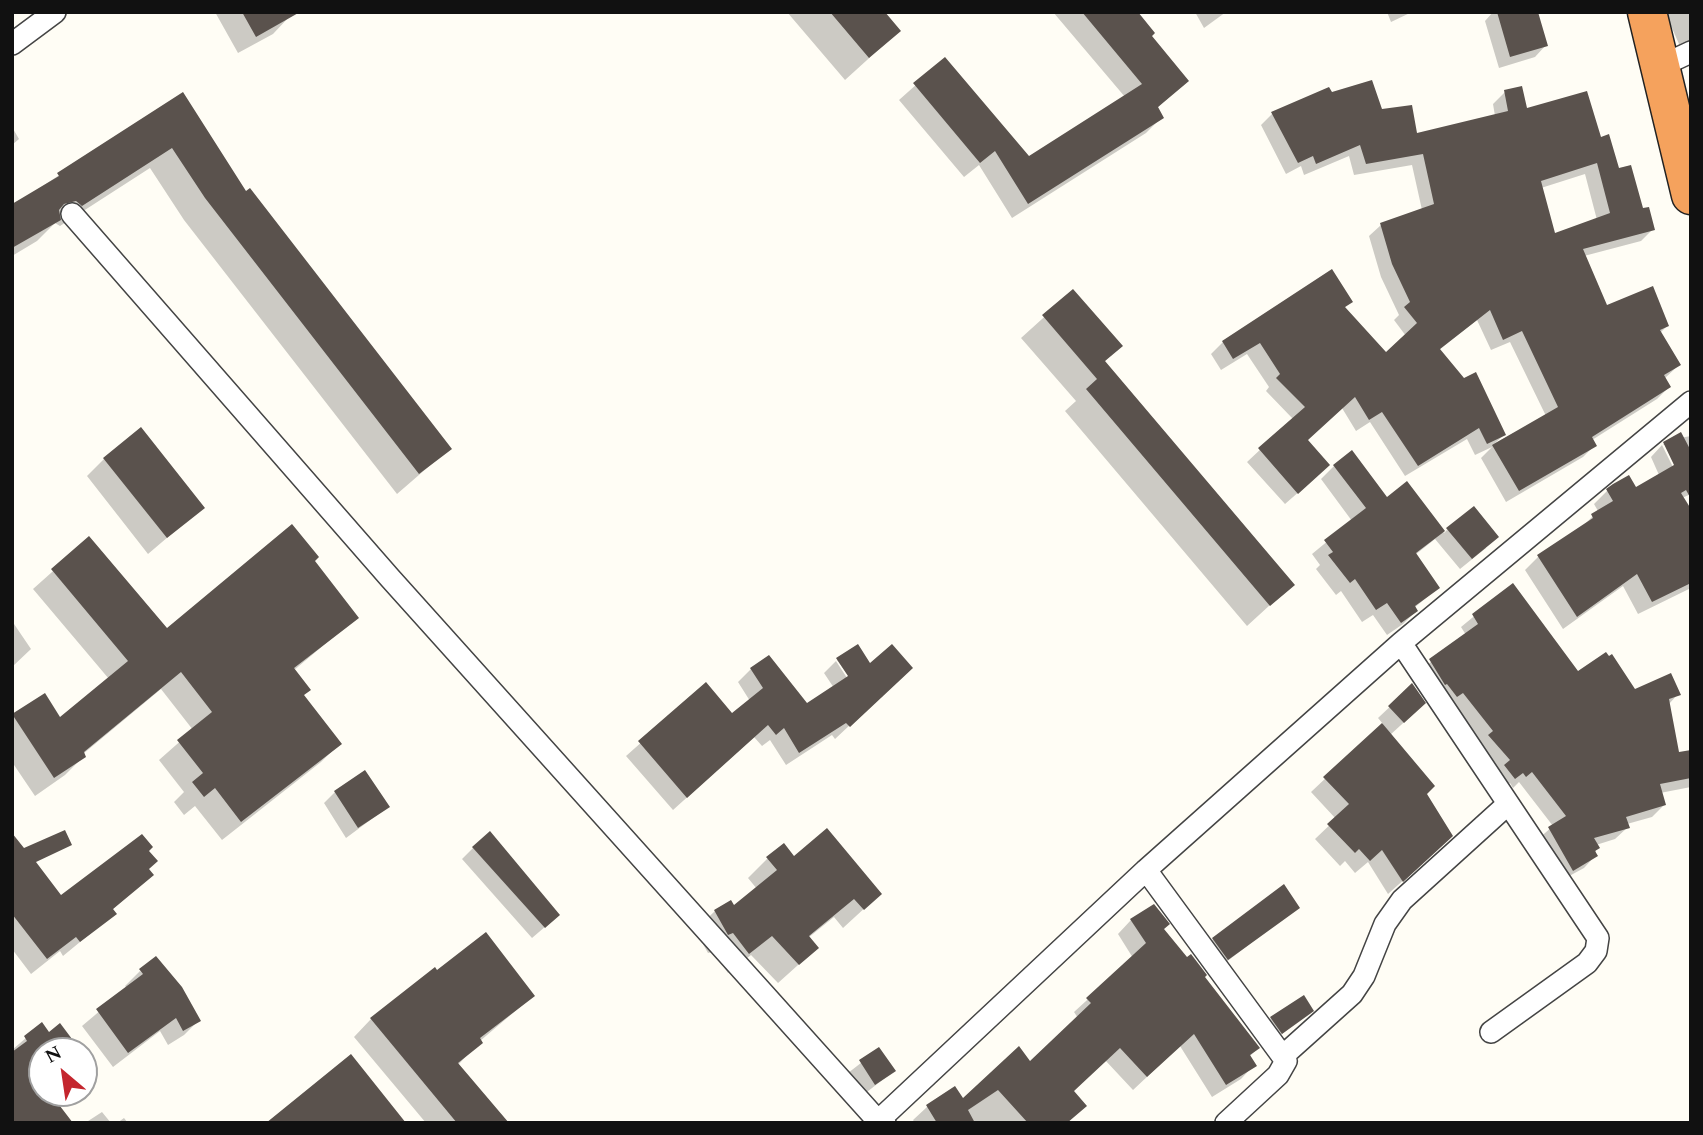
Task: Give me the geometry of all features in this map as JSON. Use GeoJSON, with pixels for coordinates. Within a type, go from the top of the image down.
{"type":"FeatureCollection","features":[{"type":"Feature","properties":{"kind":"highway"},"geometry":{"type":"LineString","coordinates":[[1647,12],[1676,59],[1691,195]]}},
{"type":"Feature","properties":{"kind":"street"},"geometry":{"type":"LineString","coordinates":[[12,44],[55,12]]}},
{"type":"Feature","properties":{"kind":"street"},"geometry":{"type":"LineString","coordinates":[[72,214],[390,578],[879,1122],[1146,870],[1401,643],[1691,402]]}},
{"type":"Feature","properties":{"kind":"street"},"geometry":{"type":"LineString","coordinates":[[1401,643],[1598,938],[1596,951],[1587,963],[1491,1032]]}},
{"type":"Feature","properties":{"kind":"street"},"geometry":{"type":"LineString","coordinates":[[1284,1055],[1352,993],[1364,976],[1385,924],[1402,900],[1508,804]]}},
{"type":"Feature","properties":{"kind":"street"},"geometry":{"type":"LineString","coordinates":[[1146,870],[1284,1055],[1286,1066],[1226,1123]]}},
{"type":"Feature","properties":{"kind":"building"},"geometry":{"type":"Polygon","coordinates":[[[242,12],[300,12],[256,37],[242,12]]]}},
{"type":"Feature","properties":{"kind":"building"},"geometry":{"type":"Polygon","coordinates":[[[830,12],[885,12],[901,31],[869,58],[830,12]]]}},
{"type":"Feature","properties":{"kind":"building"},"geometry":{"type":"Polygon","coordinates":[[[1082,12],[1138,12],[1155,33],[1152,36],[1189,81],[1158,107],[1164,118],[1028,204],[995,151],[980,163],[913,83],[945,57],[1029,156],[1142,84],[1082,12]]]}},
{"type":"Feature","properties":{"kind":"building"},"geometry":{"type":"Polygon","coordinates":[[[1497,12],[1538,12],[1548,46],[1510,57],[1497,12]]]}},
{"type":"Feature","properties":{"kind":"building"},"geometry":{"type":"Polygon","coordinates":[[[1372,80],[1382,109],[1412,105],[1417,133],[1508,111],[1504,90],[1522,86],[1527,108],[1587,91],[1601,137],[1609,134],[1619,168],[1631,165],[1643,208],[1649,207],[1655,230],[1583,249],[1607,305],[1653,286],[1669,326],[1660,330],[1681,365],[1664,375],[1671,387],[1592,437],[1597,446],[1519,491],[1492,445],[1558,407],[1522,331],[1503,340],[1490,310],[1440,349],[1464,378],[1476,372],[1506,435],[1487,444],[1479,428],[1418,466],[1382,412],[1369,420],[1355,397],[1308,440],[1330,465],[1298,494],[1258,448],[1305,407],[1276,378],[1280,374],[1260,343],[1233,359],[1222,341],[1332,269],[1353,302],[1345,307],[1386,352],[1417,323],[1404,307],[1410,302],[1392,264],[1380,223],[1434,204],[1423,154],[1366,164],[1360,145],[1316,164],[1313,156],[1298,163],[1271,112],[1329,87],[1332,92],[1372,80]],[[1597,163],[1541,181],[1555,233],[1610,213],[1597,163]]]}},
{"type":"Feature","properties":{"kind":"building"},"geometry":{"type":"Polygon","coordinates":[[[183,92],[246,191],[250,188],[452,449],[419,474],[205,198],[172,148],[82,206],[76,201],[64,204],[59,210],[61,220],[12,248],[12,204],[59,176],[57,173],[183,92]]]}},
{"type":"Feature","properties":{"kind":"building"},"geometry":{"type":"Polygon","coordinates":[[[1073,289],[1123,346],[1105,361],[1295,585],[1270,606],[1086,389],[1097,379],[1042,315],[1073,289]]]}},
{"type":"Feature","properties":{"kind":"building"},"geometry":{"type":"Polygon","coordinates":[[[141,427],[205,508],[167,538],[103,458],[141,427]]]}},
{"type":"Feature","properties":{"kind":"building"},"geometry":{"type":"Polygon","coordinates":[[[1681,432],[1691,451],[1691,499],[1686,490],[1681,493],[1691,509],[1691,583],[1652,602],[1637,574],[1577,617],[1537,555],[1593,518],[1591,514],[1613,501],[1606,489],[1613,484],[1629,475],[1636,487],[1674,465],[1663,442],[1681,432]]]}},
{"type":"Feature","properties":{"kind":"building"},"geometry":{"type":"Polygon","coordinates":[[[1352,450],[1387,497],[1407,481],[1445,531],[1416,553],[1440,588],[1415,606],[1418,611],[1401,623],[1387,603],[1376,610],[1355,579],[1350,583],[1328,555],[1333,552],[1324,540],[1366,508],[1333,465],[1352,450]]]}},
{"type":"Feature","properties":{"kind":"building"},"geometry":{"type":"Polygon","coordinates":[[[1474,506],[1499,537],[1472,559],[1446,528],[1474,506]]]}},
{"type":"Feature","properties":{"kind":"building"},"geometry":{"type":"Polygon","coordinates":[[[292,524],[319,557],[315,561],[359,618],[294,668],[311,690],[304,695],[342,744],[241,822],[215,788],[204,797],[192,782],[203,773],[177,740],[212,712],[181,672],[84,752],[86,757],[54,778],[12,714],[45,693],[60,717],[128,661],[51,569],[89,536],[167,628],[292,524]]]}},
{"type":"Feature","properties":{"kind":"building"},"geometry":{"type":"Polygon","coordinates":[[[1513,583],[1578,671],[1606,652],[1609,656],[1612,654],[1635,689],[1671,673],[1681,695],[1669,699],[1679,752],[1691,750],[1691,778],[1660,784],[1666,805],[1626,817],[1630,828],[1594,838],[1600,848],[1595,851],[1598,856],[1573,871],[1548,827],[1566,816],[1532,772],[1526,777],[1523,773],[1515,779],[1504,765],[1510,760],[1488,735],[1493,731],[1463,693],[1457,697],[1447,684],[1445,685],[1429,659],[1478,624],[1472,614],[1513,583]]]}},
{"type":"Feature","properties":{"kind":"building"},"geometry":{"type":"Polygon","coordinates":[[[858,644],[870,663],[892,644],[913,668],[850,727],[846,723],[799,753],[784,728],[776,735],[768,725],[687,798],[638,741],[706,682],[732,713],[763,688],[750,668],[769,655],[807,703],[848,676],[836,658],[858,644]]]}},
{"type":"Feature","properties":{"kind":"building"},"geometry":{"type":"Polygon","coordinates":[[[1412,683],[1426,703],[1404,723],[1388,706],[1412,683]]]}},
{"type":"Feature","properties":{"kind":"building"},"geometry":{"type":"Polygon","coordinates":[[[1382,723],[1435,786],[1427,794],[1453,836],[1403,882],[1382,850],[1370,861],[1359,849],[1355,853],[1327,824],[1349,804],[1323,777],[1382,723]]]}},
{"type":"Feature","properties":{"kind":"building"},"geometry":{"type":"Polygon","coordinates":[[[365,770],[390,807],[358,828],[334,791],[365,770]]]}},
{"type":"Feature","properties":{"kind":"building"},"geometry":{"type":"Polygon","coordinates":[[[827,828],[882,894],[864,910],[854,899],[809,936],[819,948],[799,965],[772,936],[749,954],[733,933],[728,935],[714,910],[731,900],[734,905],[777,870],[766,857],[784,843],[794,856],[827,828]]]}},
{"type":"Feature","properties":{"kind":"building"},"geometry":{"type":"Polygon","coordinates":[[[65,830],[72,845],[36,862],[61,895],[142,834],[153,847],[149,851],[158,861],[149,869],[154,875],[113,909],[117,914],[80,942],[76,937],[47,959],[12,914],[12,833],[24,848],[65,830]]]}},
{"type":"Feature","properties":{"kind":"building"},"geometry":{"type":"Polygon","coordinates":[[[490,831],[560,915],[545,928],[472,847],[490,831]]]}},
{"type":"Feature","properties":{"kind":"building"},"geometry":{"type":"Polygon","coordinates":[[[1284,884],[1300,908],[1228,960],[1212,938],[1284,884]]]}},
{"type":"Feature","properties":{"kind":"building"},"geometry":{"type":"Polygon","coordinates":[[[1154,904],[1170,924],[1164,929],[1187,957],[1191,954],[1207,975],[1205,977],[1260,1048],[1250,1055],[1257,1066],[1226,1085],[1194,1034],[1147,1077],[1120,1048],[1074,1091],[1087,1106],[1067,1123],[1028,1123],[998,1090],[968,1110],[975,1123],[937,1123],[926,1105],[955,1086],[963,1098],[1019,1046],[1030,1061],[1091,1003],[1086,998],[1146,943],[1130,919],[1154,904]]]}},
{"type":"Feature","properties":{"kind":"building"},"geometry":{"type":"Polygon","coordinates":[[[486,932],[535,996],[480,1038],[483,1043],[458,1063],[509,1123],[457,1123],[370,1018],[435,967],[437,970],[486,932]]]}},
{"type":"Feature","properties":{"kind":"building"},"geometry":{"type":"Polygon","coordinates":[[[156,956],[182,987],[201,1021],[183,1031],[176,1018],[128,1053],[96,1009],[143,974],[139,969],[156,956]]]}},
{"type":"Feature","properties":{"kind":"building"},"geometry":{"type":"Polygon","coordinates":[[[1304,995],[1314,1011],[1282,1034],[1270,1017],[1304,995]]]}},
{"type":"Feature","properties":{"kind":"building"},"geometry":{"type":"Polygon","coordinates":[[[42,1022],[49,1032],[60,1023],[70,1037],[28,1037],[28,1107],[61,1107],[73,1123],[12,1123],[12,1052],[27,1041],[24,1036],[42,1022]]]}},
{"type":"Feature","properties":{"kind":"building"},"geometry":{"type":"Polygon","coordinates":[[[879,1047],[896,1071],[875,1085],[859,1060],[879,1047]]]}},
{"type":"Feature","properties":{"kind":"building"},"geometry":{"type":"Polygon","coordinates":[[[351,1054],[406,1123],[266,1123],[351,1054]]]}}]}
